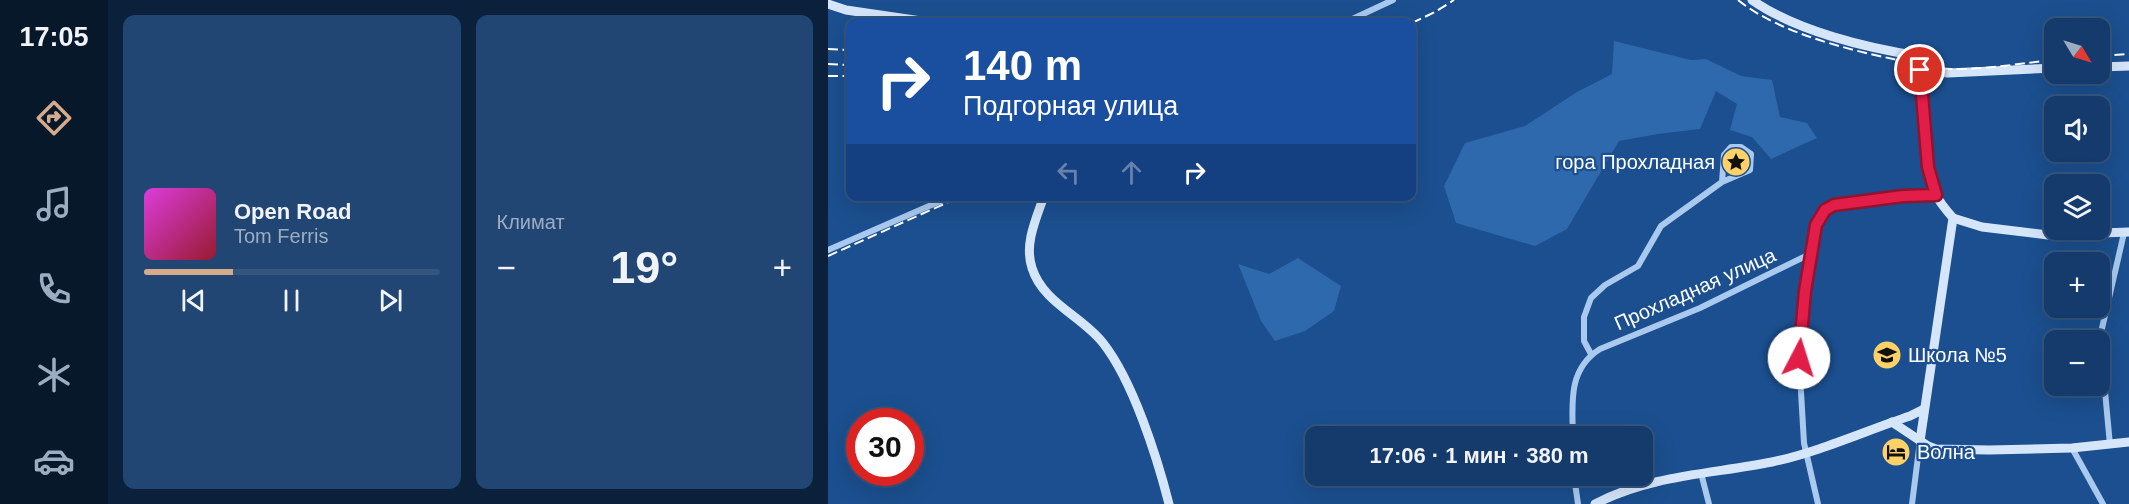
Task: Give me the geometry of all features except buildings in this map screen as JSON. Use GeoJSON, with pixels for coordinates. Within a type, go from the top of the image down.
{"type":"FeatureCollection","features":[{"type":"Feature","properties":{"kind":"street"},"geometry":{"type":"LineString","coordinates":[[1355,18],[1393,0]]}},
{"type":"Feature","properties":{"kind":"street"},"geometry":{"type":"LineString","coordinates":[[1752,0],[1773,12],[1818,31],[1874,49],[1919,56],[1928,167],[1936,195],[1953,218],[1982,226],[2048,235],[2127,232],[2100,337],[2110,445]]}},
{"type":"Feature","properties":{"kind":"street"},"geometry":{"type":"LineString","coordinates":[[828,4],[903,18]]}},
{"type":"Feature","properties":{"kind":"street"},"geometry":{"type":"LineString","coordinates":[[2110,67],[2129,66]]}},
{"type":"Feature","properties":{"kind":"street"},"geometry":{"type":"LineString","coordinates":[[1920,70],[1948,73],[2044,69]]}},
{"type":"Feature","properties":{"kind":"street"},"geometry":{"type":"LineString","coordinates":[[1573,426],[1572,403],[1575,379],[1582,364],[1591,354],[1584,341],[1584,316],[1591,298],[1605,285],[1638,266],[1661,226],[1722,182],[1750,170],[1751,154],[1741,147],[1731,147],[1724,155],[1722,182]]}},
{"type":"Feature","properties":{"kind":"street"},"geometry":{"type":"LineString","coordinates":[[1818,504],[1805,453],[1799,358],[1805,291],[1816,225],[1825,210],[1834,205],[1936,195]]}},
{"type":"Feature","properties":{"kind":"street"},"geometry":{"type":"LineString","coordinates":[[828,250],[941,201]]}},
{"type":"Feature","properties":{"kind":"street"},"geometry":{"type":"LineString","coordinates":[[1042,201],[1031,237],[1029,255],[1032,269],[1040,286],[1053,301],[1089,326],[1119,368],[1160,468],[1169,504]]}},
{"type":"Feature","properties":{"kind":"street"},"geometry":{"type":"LineString","coordinates":[[1912,504],[1953,218]]}},
{"type":"Feature","properties":{"kind":"street","name":"Прохладная улица"},"geometry":{"type":"LineString","coordinates":[[1591,354],[1700,308],[1812,254]]}},
{"type":"Feature","properties":{"kind":"street"},"geometry":{"type":"LineString","coordinates":[[1595,504],[1610,496],[1662,479],[1772,462],[1805,453],[1911,416],[1924,408]]}},
{"type":"Feature","properties":{"kind":"street"},"geometry":{"type":"LineString","coordinates":[[1892,422],[1928,446],[1943,449],[2072,448],[2129,442]]}},
{"type":"Feature","properties":{"kind":"street"},"geometry":{"type":"LineString","coordinates":[[2072,448],[2103,504]]}},
{"type":"Feature","properties":{"kind":"street"},"geometry":{"type":"LineString","coordinates":[[1701,473],[1709,504]]}},
{"type":"Feature","properties":{"kind":"street"},"geometry":{"type":"LineString","coordinates":[[1575,486],[1578,504]]}},
{"type":"Feature","properties":{"kind":"shaded area"},"geometry":{"type":"Polygon","coordinates":[[[1614,41],[1691,60],[1706,59],[1741,76],[1772,80],[1780,117],[1807,123],[1817,138],[1771,159],[1752,137],[1730,130],[1737,104],[1716,91],[1700,129],[1619,141],[1567,229],[1535,246],[1456,223],[1444,186],[1465,143],[1525,126],[1577,92],[1612,74],[1614,41]]]}},
{"type":"Feature","properties":{"kind":"shaded area"},"geometry":{"type":"Polygon","coordinates":[[[1298,258],[1341,286],[1334,311],[1305,331],[1275,341],[1261,321],[1238,264],[1269,274],[1298,258]]]}},
{"type":"Feature","properties":{"kind":"railway"},"geometry":{"type":"LineString","coordinates":[[1416,21],[1454,0]]}},
{"type":"Feature","properties":{"kind":"railway"},"geometry":{"type":"LineString","coordinates":[[1738,0],[1756,12],[1798,33],[1846,48],[1914,63],[1946,69],[1963,69],[2044,61]]}},
{"type":"Feature","properties":{"kind":"railway"},"geometry":{"type":"LineString","coordinates":[[828,49],[846,50]]}},
{"type":"Feature","properties":{"kind":"railway"},"geometry":{"type":"LineString","coordinates":[[2110,55],[2129,54]]}},
{"type":"Feature","properties":{"kind":"railway"},"geometry":{"type":"LineString","coordinates":[[828,64],[846,65]]}},
{"type":"Feature","properties":{"kind":"railway"},"geometry":{"type":"LineString","coordinates":[[828,76],[846,76]]}},
{"type":"Feature","properties":{"kind":"railway"},"geometry":{"type":"LineString","coordinates":[[828,256],[951,201]]}},
{"type":"Feature","properties":{"kind":"place","name":"гора Прохладная"},"geometry":{"type":"Point","coordinates":[1736,162]}},
{"type":"Feature","properties":{"kind":"place","name":"Школа №5"},"geometry":{"type":"Point","coordinates":[1887,355]}},
{"type":"Feature","properties":{"kind":"place","name":"Волна"},"geometry":{"type":"Point","coordinates":[1896,452]}},
{"type":"Feature","properties":{"kind":"route"},"geometry":{"type":"LineString","coordinates":[[1799,358],[1805,291],[1816,225],[1821,214],[1834,205],[1903,196],[1936,195],[1928,167],[1920,70]]}}]}
